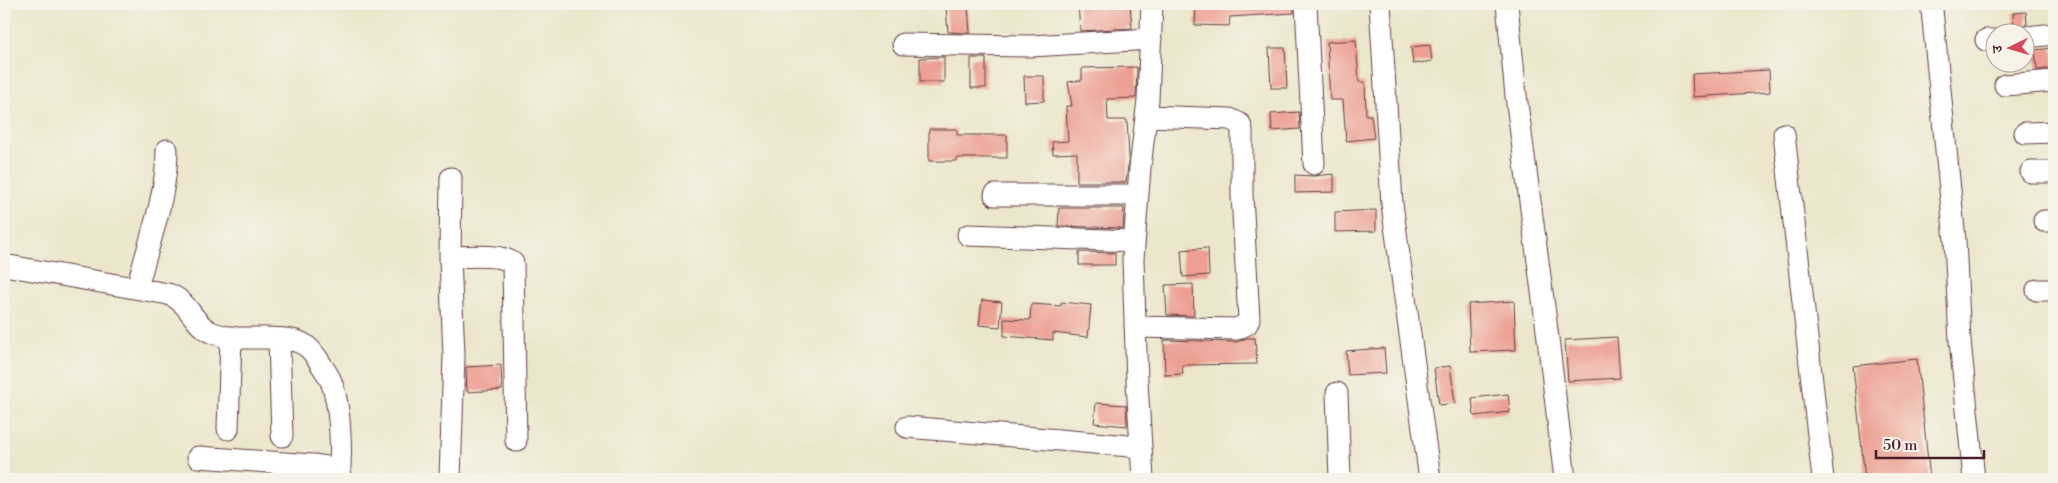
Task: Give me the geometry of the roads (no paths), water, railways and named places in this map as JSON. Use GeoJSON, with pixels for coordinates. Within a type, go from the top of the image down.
{"type":"FeatureCollection","features":[{"type":"Feature","properties":{"kind":"street"},"geometry":{"type":"LineString","coordinates":[[1143,479],[1133,258],[1146,116],[1152,4]]}},
{"type":"Feature","properties":{"kind":"street"},"geometry":{"type":"LineString","coordinates":[[1306,4],[1314,164]]}},
{"type":"Feature","properties":{"kind":"street"},"geometry":{"type":"LineString","coordinates":[[1380,4],[1392,204],[1430,479]]}},
{"type":"Feature","properties":{"kind":"street"},"geometry":{"type":"LineString","coordinates":[[1507,4],[1517,106],[1565,479]]}},
{"type":"Feature","properties":{"kind":"street"},"geometry":{"type":"LineString","coordinates":[[1932,10],[1956,240],[1960,341],[1974,479]]}},
{"type":"Feature","properties":{"kind":"street"},"geometry":{"type":"LineString","coordinates":[[2036,36],[2054,34]]}},
{"type":"Feature","properties":{"kind":"street"},"geometry":{"type":"LineString","coordinates":[[903,44],[1031,46],[1150,39]]}},
{"type":"Feature","properties":{"kind":"street"},"geometry":{"type":"LineString","coordinates":[[2005,85],[2054,81]]}},
{"type":"Feature","properties":{"kind":"street"},"geometry":{"type":"LineString","coordinates":[[1135,328],[1237,329],[1247,324],[1249,319],[1242,196],[1242,130],[1240,124],[1230,119],[1146,116]]}},
{"type":"Feature","properties":{"kind":"street"},"geometry":{"type":"LineString","coordinates":[[2025,133],[2054,132]]}},
{"type":"Feature","properties":{"kind":"street"},"geometry":{"type":"LineString","coordinates":[[1784,134],[1823,479]]}},
{"type":"Feature","properties":{"kind":"street"},"geometry":{"type":"LineString","coordinates":[[136,288],[164,187],[167,150]]}},
{"type":"Feature","properties":{"kind":"street"},"geometry":{"type":"LineString","coordinates":[[2031,172],[2054,172]]}},
{"type":"Feature","properties":{"kind":"street"},"geometry":{"type":"LineString","coordinates":[[450,479],[454,356],[450,257],[451,178]]}},
{"type":"Feature","properties":{"kind":"street"},"geometry":{"type":"LineString","coordinates":[[994,195],[1138,196]]}},
{"type":"Feature","properties":{"kind":"street"},"geometry":{"type":"LineString","coordinates":[[968,235],[1134,241]]}},
{"type":"Feature","properties":{"kind":"street"},"geometry":{"type":"LineString","coordinates":[[450,257],[500,258],[514,262],[516,441]]}},
{"type":"Feature","properties":{"kind":"street"},"geometry":{"type":"LineString","coordinates":[[4,265],[136,288],[176,297],[184,303],[201,326],[210,332],[231,338],[280,339],[298,342],[306,346],[330,379],[340,422],[340,474],[313,465],[198,458]]}},
{"type":"Feature","properties":{"kind":"street"},"geometry":{"type":"LineString","coordinates":[[228,430],[231,338]]}},
{"type":"Feature","properties":{"kind":"street"},"geometry":{"type":"LineString","coordinates":[[280,339],[282,436]]}},
{"type":"Feature","properties":{"kind":"street"},"geometry":{"type":"LineString","coordinates":[[1338,393],[1340,479]]}},
{"type":"Feature","properties":{"kind":"street"},"geometry":{"type":"LineString","coordinates":[[907,427],[1141,447]]}}]}
